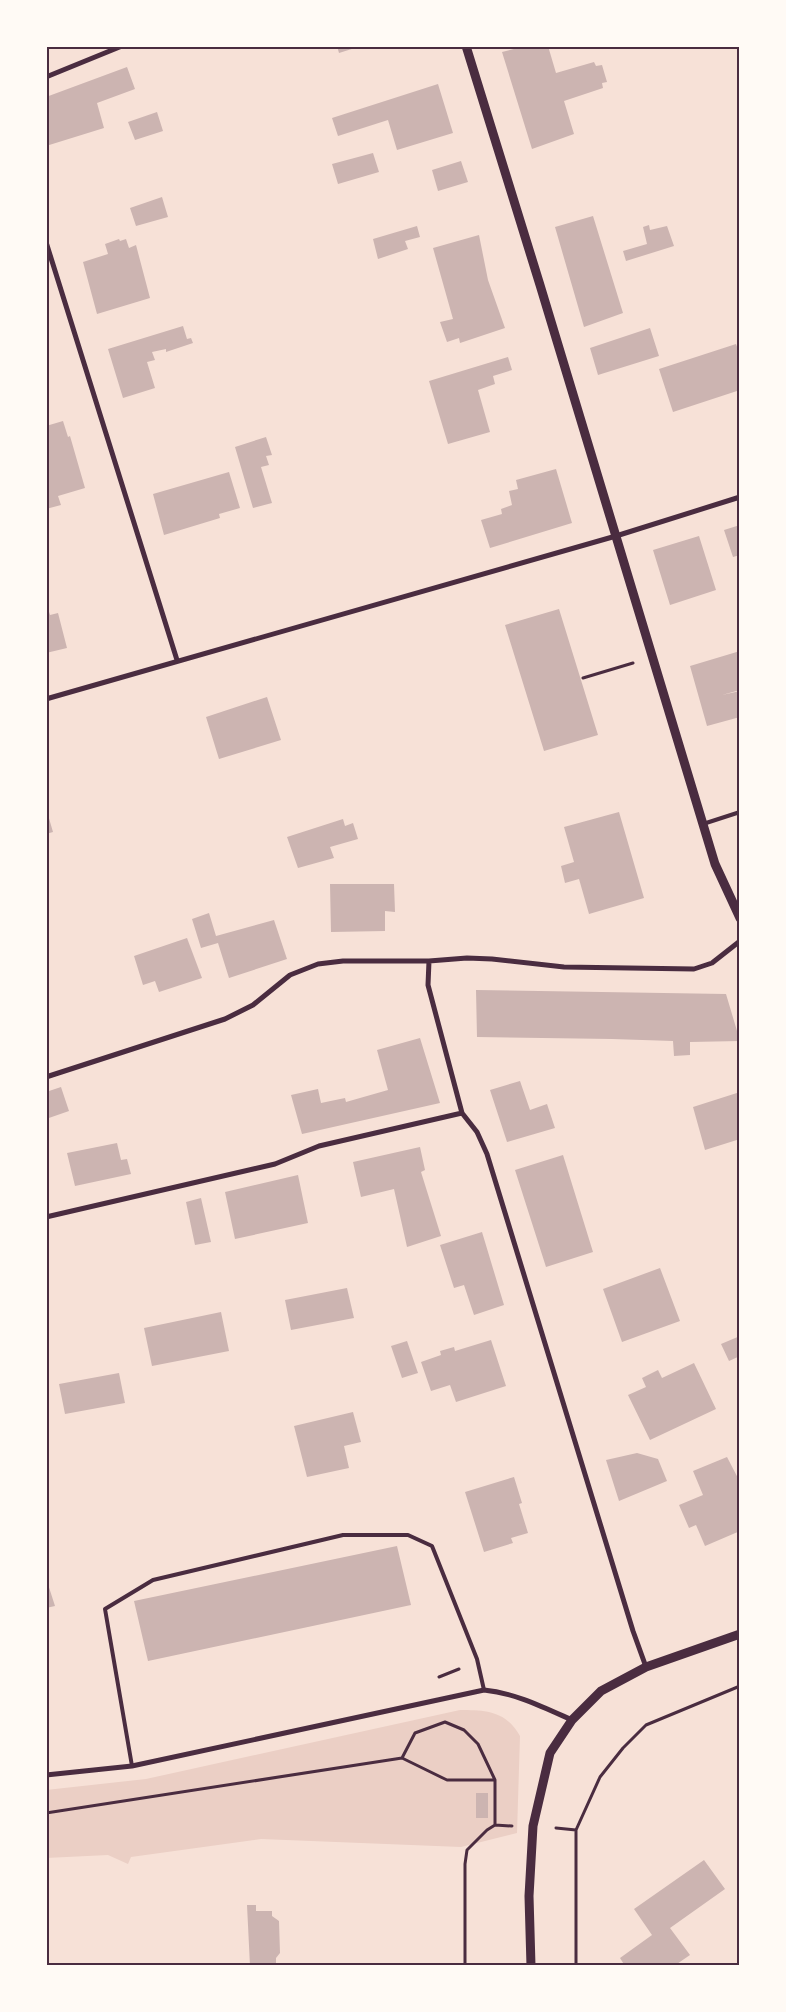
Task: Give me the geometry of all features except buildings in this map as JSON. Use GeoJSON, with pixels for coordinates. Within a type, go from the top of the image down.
{"type":"FeatureCollection","features":[{"type":"Feature","properties":{"kind":"street"},"geometry":{"type":"LineString","coordinates":[[46,77],[122,46]]}},
{"type":"Feature","properties":{"kind":"street"},"geometry":{"type":"LineString","coordinates":[[466,46],[715,864],[740,918]]}},
{"type":"Feature","properties":{"kind":"street"},"geometry":{"type":"LineString","coordinates":[[46,242],[178,660]]}},
{"type":"Feature","properties":{"kind":"street"},"geometry":{"type":"LineString","coordinates":[[46,699],[616,536],[740,497]]}},
{"type":"Feature","properties":{"kind":"street"},"geometry":{"type":"LineString","coordinates":[[46,1076],[225,1019],[253,1005],[290,976],[318,964],[475,959],[564,967],[694,969],[712,963],[740,941]]}},
{"type":"Feature","properties":{"kind":"street"},"geometry":{"type":"LineString","coordinates":[[429,961],[428,985],[462,1113],[477,1132],[487,1154],[646,1667]]}},
{"type":"Feature","properties":{"kind":"street"},"geometry":{"type":"LineString","coordinates":[[46,1216],[274,1164],[319,1146],[462,1113]]}},
{"type":"Feature","properties":{"kind":"street"},"geometry":{"type":"LineString","coordinates":[[531,1966],[529,1896],[533,1826],[550,1753],[572,1720],[601,1691],[646,1667],[740,1634]]}},
{"type":"Feature","properties":{"kind":"street"},"geometry":{"type":"LineString","coordinates":[[46,1775],[132,1766],[484,1690],[501,1692],[533,1702],[572,1720]]}},
{"type":"Feature","properties":{"kind":"lane"},"geometry":{"type":"LineString","coordinates":[[703,824],[740,812]]}},
{"type":"Feature","properties":{"kind":"lane"},"geometry":{"type":"LineString","coordinates":[[132,1766],[105,1608],[153,1580],[343,1535],[408,1535],[432,1546],[477,1659],[484,1690]]}},
{"type":"Feature","properties":{"kind":"path"},"geometry":{"type":"LineString","coordinates":[[583,678],[653,657]]}},
{"type":"Feature","properties":{"kind":"path"},"geometry":{"type":"LineString","coordinates":[[576,1966],[576,1830],[600,1777],[646,1725],[740,1686]]}},
{"type":"Feature","properties":{"kind":"path"},"geometry":{"type":"LineString","coordinates":[[402,1758],[415,1734],[445,1722],[464,1730],[478,1744],[496,1780],[495,1825]]}},
{"type":"Feature","properties":{"kind":"path"},"geometry":{"type":"LineString","coordinates":[[46,1813],[402,1758],[447,1780],[496,1780]]}},
{"type":"Feature","properties":{"kind":"path"},"geometry":{"type":"LineString","coordinates":[[465,1966],[465,1864],[467,1850],[486,1830],[495,1825],[576,1830]]}},
{"type":"Feature","properties":{"kind":"shaded area"},"geometry":{"type":"Polygon","coordinates":[[[460,1710],[487,1712],[502,1717],[508,1721],[520,1736],[517,1833],[461,1847],[261,1839],[131,1857],[128,1864],[108,1855],[46,1858],[46,1790],[146,1779],[460,1710]]]}}]}
